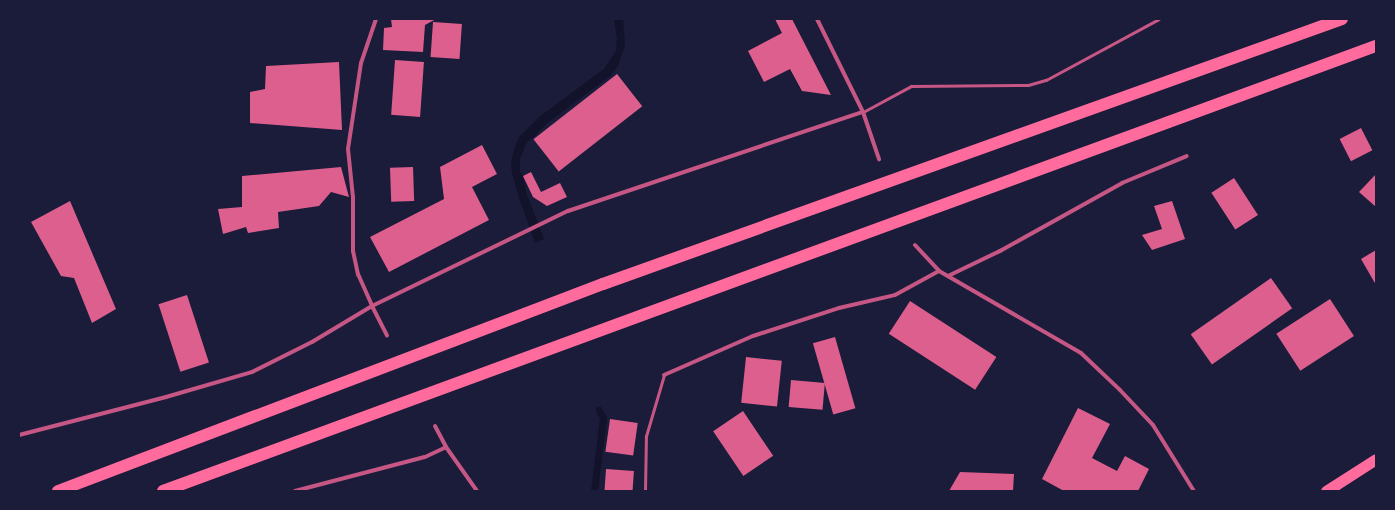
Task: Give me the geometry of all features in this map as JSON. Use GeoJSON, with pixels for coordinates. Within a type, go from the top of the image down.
{"type":"FeatureCollection","features":[{"type":"Feature","properties":{"kind":"highway"},"geometry":{"type":"LineString","coordinates":[[58,491],[604,284],[1342,19]]}},
{"type":"Feature","properties":{"kind":"highway"},"geometry":{"type":"LineString","coordinates":[[163,491],[1376,46]]}},
{"type":"Feature","properties":{"kind":"highway"},"geometry":{"type":"LineString","coordinates":[[1326,491],[1376,458]]}},
{"type":"Feature","properties":{"kind":"street"},"geometry":{"type":"LineString","coordinates":[[376,19],[361,63],[348,149],[354,197],[353,251],[358,274],[387,335]]}},
{"type":"Feature","properties":{"kind":"street"},"geometry":{"type":"LineString","coordinates":[[816,19],[863,112],[879,159]]}},
{"type":"Feature","properties":{"kind":"street"},"geometry":{"type":"LineString","coordinates":[[19,435],[166,397],[252,372],[312,342],[372,306],[568,211],[863,112]]}},
{"type":"Feature","properties":{"kind":"street"},"geometry":{"type":"LineString","coordinates":[[948,276],[1000,251],[1122,183],[1187,156]]}},
{"type":"Feature","properties":{"kind":"street"},"geometry":{"type":"LineString","coordinates":[[915,245],[939,272],[1081,353],[1120,390],[1153,425],[1194,491]]}},
{"type":"Feature","properties":{"kind":"street"},"geometry":{"type":"LineString","coordinates":[[664,375],[753,336],[839,308],[895,295],[939,272]]}},
{"type":"Feature","properties":{"kind":"street"},"geometry":{"type":"LineString","coordinates":[[435,426],[446,447],[477,491]]}},
{"type":"Feature","properties":{"kind":"street"},"geometry":{"type":"LineString","coordinates":[[295,491],[425,457],[446,447]]}},
{"type":"Feature","properties":{"kind":"lane"},"geometry":{"type":"LineString","coordinates":[[863,112],[911,86],[1028,85],[1046,80],[1159,19]]}},
{"type":"Feature","properties":{"kind":"lane"},"geometry":{"type":"LineString","coordinates":[[645,491],[646,436],[664,375]]}},
{"type":"Feature","properties":{"kind":"shaded area"},"geometry":{"type":"Polygon","coordinates":[[[614,19],[623,19],[625,45],[618,66],[610,76],[546,124],[533,138],[527,142],[520,159],[520,172],[523,176],[527,195],[544,239],[535,243],[512,173],[511,163],[514,149],[519,137],[539,117],[604,69],[616,51],[617,38],[614,19]]]}},
{"type":"Feature","properties":{"kind":"building"},"geometry":{"type":"Polygon","coordinates":[[[391,19],[436,19],[425,25],[423,52],[383,50],[384,28],[392,27],[391,19]]]}},
{"type":"Feature","properties":{"kind":"building"},"geometry":{"type":"Polygon","coordinates":[[[775,19],[792,19],[831,95],[802,91],[790,69],[764,82],[748,51],[782,33],[775,19]]]}},
{"type":"Feature","properties":{"kind":"building"},"geometry":{"type":"Polygon","coordinates":[[[433,22],[462,24],[459,59],[431,57],[433,22]]]}},
{"type":"Feature","properties":{"kind":"building"},"geometry":{"type":"Polygon","coordinates":[[[395,60],[424,62],[420,117],[391,115],[395,60]]]}},
{"type":"Feature","properties":{"kind":"building"},"geometry":{"type":"Polygon","coordinates":[[[339,62],[342,130],[250,123],[250,92],[265,89],[266,66],[339,62]]]}},
{"type":"Feature","properties":{"kind":"building"},"geometry":{"type":"Polygon","coordinates":[[[617,74],[642,106],[559,172],[533,139],[617,74]]]}},
{"type":"Feature","properties":{"kind":"building"},"geometry":{"type":"Polygon","coordinates":[[[1361,128],[1372,150],[1351,161],[1340,139],[1361,128]]]}},
{"type":"Feature","properties":{"kind":"building"},"geometry":{"type":"Polygon","coordinates":[[[482,145],[497,174],[472,187],[489,220],[389,272],[370,237],[444,199],[440,167],[482,145]]]}},
{"type":"Feature","properties":{"kind":"building"},"geometry":{"type":"Polygon","coordinates":[[[341,167],[349,197],[331,192],[319,206],[278,212],[279,228],[248,233],[246,227],[223,234],[218,209],[242,207],[242,176],[341,167]]]}},
{"type":"Feature","properties":{"kind":"building"},"geometry":{"type":"Polygon","coordinates":[[[413,167],[414,201],[391,202],[390,168],[413,167]]]}},
{"type":"Feature","properties":{"kind":"building"},"geometry":{"type":"Polygon","coordinates":[[[531,172],[541,192],[560,183],[567,197],[547,206],[533,197],[523,176],[531,172]]]}},
{"type":"Feature","properties":{"kind":"building"},"geometry":{"type":"Polygon","coordinates":[[[1376,174],[1376,207],[1359,192],[1376,174]]]}},
{"type":"Feature","properties":{"kind":"building"},"geometry":{"type":"Polygon","coordinates":[[[1234,178],[1258,215],[1235,230],[1211,193],[1234,178]]]}},
{"type":"Feature","properties":{"kind":"building"},"geometry":{"type":"Polygon","coordinates":[[[70,201],[116,309],[92,323],[74,278],[61,276],[31,222],[70,201]]]}},
{"type":"Feature","properties":{"kind":"building"},"geometry":{"type":"Polygon","coordinates":[[[1172,201],[1185,239],[1152,250],[1142,235],[1162,229],[1154,206],[1172,201]]]}},
{"type":"Feature","properties":{"kind":"building"},"geometry":{"type":"Polygon","coordinates":[[[1376,250],[1376,285],[1361,259],[1376,250]]]}},
{"type":"Feature","properties":{"kind":"building"},"geometry":{"type":"Polygon","coordinates":[[[1271,278],[1292,308],[1212,365],[1191,334],[1271,278]]]}},
{"type":"Feature","properties":{"kind":"building"},"geometry":{"type":"Polygon","coordinates":[[[187,295],[209,363],[180,372],[158,304],[187,295]]]}},
{"type":"Feature","properties":{"kind":"building"},"geometry":{"type":"Polygon","coordinates":[[[1330,299],[1354,336],[1300,371],[1276,334],[1330,299]]]}},
{"type":"Feature","properties":{"kind":"building"},"geometry":{"type":"Polygon","coordinates":[[[910,301],[996,357],[975,390],[889,334],[910,301]]]}},
{"type":"Feature","properties":{"kind":"building"},"geometry":{"type":"Polygon","coordinates":[[[835,337],[855,408],[833,414],[813,343],[835,337]]]}},
{"type":"Feature","properties":{"kind":"building"},"geometry":{"type":"Polygon","coordinates":[[[746,357],[782,361],[777,407],[741,403],[746,357]]]}},
{"type":"Feature","properties":{"kind":"building"},"geometry":{"type":"Polygon","coordinates":[[[791,380],[825,383],[823,410],[789,407],[791,380]]]}},
{"type":"Feature","properties":{"kind":"building"},"geometry":{"type":"Polygon","coordinates":[[[1078,408],[1110,424],[1092,458],[1117,471],[1125,456],[1149,469],[1138,491],[1064,491],[1042,479],[1078,408]]]}},
{"type":"Feature","properties":{"kind":"building"},"geometry":{"type":"Polygon","coordinates":[[[743,411],[773,456],[743,476],[713,431],[743,411]]]}},
{"type":"Feature","properties":{"kind":"building"},"geometry":{"type":"Polygon","coordinates":[[[610,419],[638,423],[633,456],[605,452],[610,419]]]}},
{"type":"Feature","properties":{"kind":"building"},"geometry":{"type":"Polygon","coordinates":[[[606,469],[634,471],[633,491],[604,491],[606,469]]]}},
{"type":"Feature","properties":{"kind":"building"},"geometry":{"type":"Polygon","coordinates":[[[960,472],[1014,474],[1013,491],[949,491],[960,472]]]}},
{"type":"Feature","properties":{"kind":"waterway"},"geometry":{"type":"LineString","coordinates":[[594,491],[603,418],[599,410]]}}]}
